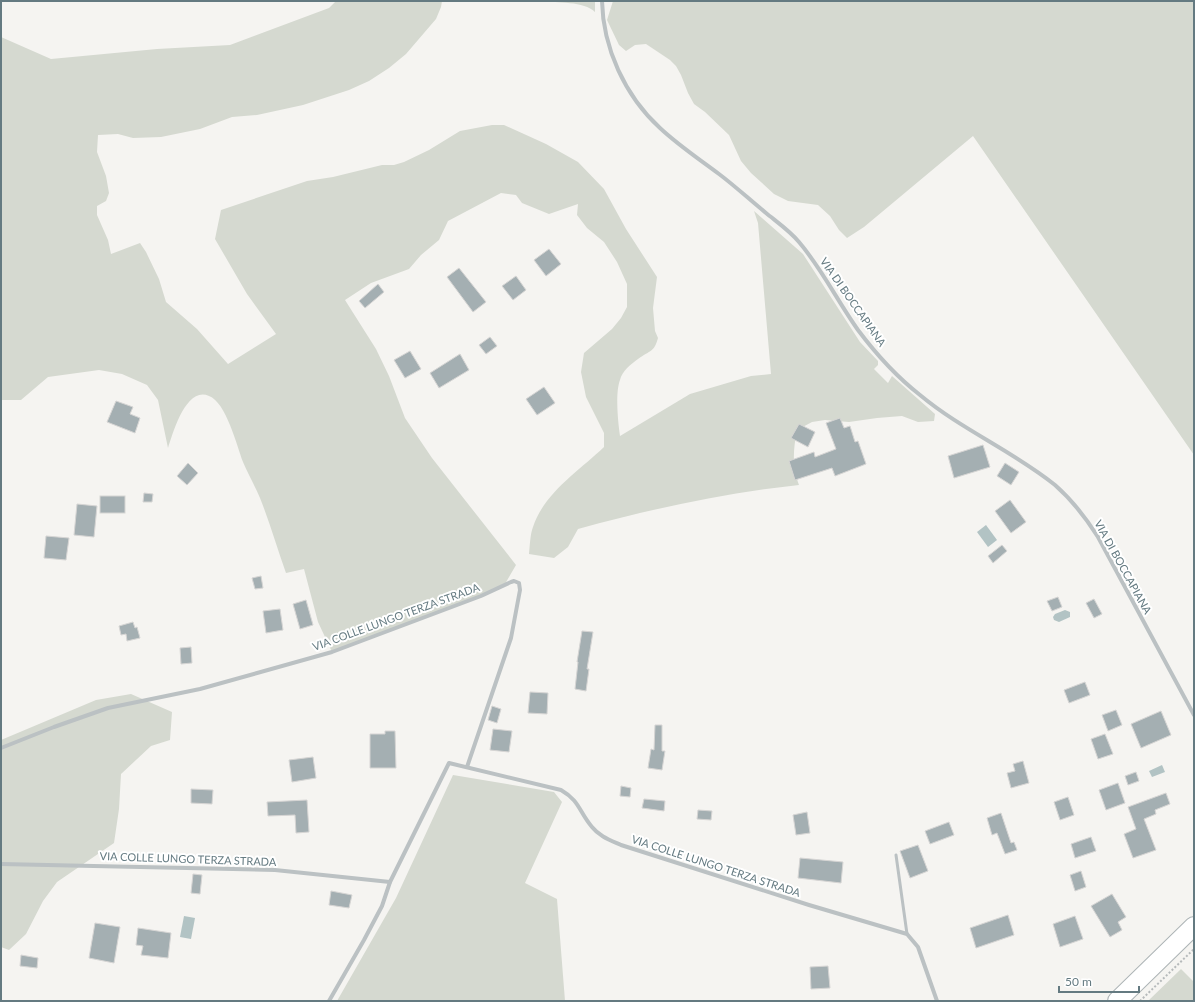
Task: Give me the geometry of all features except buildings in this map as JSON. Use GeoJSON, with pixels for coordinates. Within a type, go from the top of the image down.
{"type":"FeatureCollection","features":[{"type":"Feature","properties":{"kind":"main road"},"geometry":{"type":"LineString","coordinates":[[1117,1001],[1194,926]]}},
{"type":"Feature","properties":{"kind":"street","name":"VIA DI BOCCAPIANA"},"geometry":{"type":"LineString","coordinates":[[602,1],[603,19],[616,66],[628,89],[642,109],[658,127],[726,180],[799,241],[858,330],[877,353],[913,389],[955,422],[1021,461],[1041,475],[1054,485],[1090,523],[1194,715]]}},
{"type":"Feature","properties":{"kind":"street","name":"VIA COLLE LUNGO TERZA STRADA"},"geometry":{"type":"LineString","coordinates":[[1,748],[108,708],[200,689],[332,652],[481,596],[511,582],[517,581],[519,583],[520,590],[511,638],[467,767]]}},
{"type":"Feature","properties":{"kind":"street","name":"VIA COLLE LUNGO TERZA STRADA"},"geometry":{"type":"LineString","coordinates":[[1,864],[275,870],[390,882],[449,763],[562,790],[571,796],[580,806],[592,827],[598,833],[604,838],[621,845],[809,905],[907,934]]}},
{"type":"Feature","properties":{"kind":"street"},"geometry":{"type":"LineString","coordinates":[[329,1001],[382,906],[390,882]]}},
{"type":"Feature","properties":{"kind":"street"},"geometry":{"type":"LineString","coordinates":[[907,934],[918,947],[937,1001]]}},
{"type":"Feature","properties":{"kind":"lane"},"geometry":{"type":"LineString","coordinates":[[896,855],[907,934]]}},
{"type":"Feature","properties":{"kind":"path"},"geometry":{"type":"LineString","coordinates":[[1140,1001],[1194,949]]}},
{"type":"Feature","properties":{"kind":"shaded area"},"geometry":{"type":"Polygon","coordinates":[[[336,1],[442,1],[436,19],[406,54],[389,68],[369,81],[349,90],[303,105],[257,115],[232,117],[200,129],[161,137],[133,138],[118,134],[98,135],[97,152],[106,176],[109,193],[106,201],[97,206],[97,215],[108,240],[111,254],[140,243],[159,279],[166,302],[197,329],[228,364],[276,334],[247,294],[215,239],[221,210],[307,181],[333,177],[382,165],[394,165],[404,162],[429,150],[460,131],[492,125],[504,125],[546,144],[578,162],[604,189],[626,229],[657,277],[653,308],[655,331],[658,338],[653,349],[630,365],[621,377],[618,386],[617,400],[620,436],[690,394],[751,376],[771,374],[758,223],[754,211],[803,254],[860,342],[878,361],[878,365],[874,369],[888,383],[892,376],[935,414],[934,421],[918,422],[902,416],[849,422],[825,420],[812,422],[797,430],[794,458],[795,471],[799,485],[715,497],[660,508],[605,522],[578,529],[568,547],[554,558],[529,554],[533,527],[545,504],[563,483],[604,447],[604,433],[586,397],[581,372],[584,353],[612,329],[621,318],[627,307],[627,284],[617,262],[604,242],[587,228],[577,215],[578,204],[549,214],[522,203],[516,195],[501,193],[448,221],[439,240],[421,255],[409,269],[371,283],[345,300],[376,349],[389,376],[405,418],[432,458],[516,565],[505,584],[481,596],[332,652],[318,622],[304,569],[286,573],[260,498],[243,462],[226,415],[215,400],[209,396],[201,395],[194,398],[187,404],[177,422],[168,448],[158,400],[147,385],[122,374],[99,370],[48,377],[21,400],[1,400],[1,37],[51,59],[157,49],[230,45],[329,8],[336,1]]]}},
{"type":"Feature","properties":{"kind":"shaded area"},"geometry":{"type":"Polygon","coordinates":[[[542,1],[595,1],[595,12],[590,8],[577,4],[542,1]]]}},
{"type":"Feature","properties":{"kind":"shaded area"},"geometry":{"type":"Polygon","coordinates":[[[613,1],[1194,1],[1194,455],[973,136],[864,227],[847,238],[839,230],[830,216],[818,205],[788,201],[774,194],[751,173],[741,161],[729,135],[705,112],[694,104],[681,75],[676,66],[670,60],[646,44],[635,45],[626,51],[619,45],[607,20],[613,1]]]}},
{"type":"Feature","properties":{"kind":"shaded area"},"geometry":{"type":"Polygon","coordinates":[[[986,525],[997,540],[988,547],[977,532],[986,525]]]}},
{"type":"Feature","properties":{"kind":"shaded area"},"geometry":{"type":"Polygon","coordinates":[[[1065,610],[1070,612],[1070,617],[1059,622],[1054,620],[1053,617],[1055,614],[1065,610]]]}},
{"type":"Feature","properties":{"kind":"shaded area"},"geometry":{"type":"Polygon","coordinates":[[[131,694],[172,712],[170,740],[151,746],[121,774],[119,809],[114,843],[57,882],[43,901],[26,934],[9,950],[1,947],[1,740],[96,700],[131,694]]]}},
{"type":"Feature","properties":{"kind":"shaded area"},"geometry":{"type":"Polygon","coordinates":[[[1162,765],[1165,772],[1152,777],[1149,771],[1162,765]]]}},
{"type":"Feature","properties":{"kind":"shaded area"},"geometry":{"type":"Polygon","coordinates":[[[453,775],[554,792],[562,802],[525,883],[557,899],[565,1001],[337,1001],[396,898],[453,775]]]}},
{"type":"Feature","properties":{"kind":"shaded area"},"geometry":{"type":"Polygon","coordinates":[[[184,916],[195,918],[191,939],[180,937],[184,916]]]}},
{"type":"Feature","properties":{"kind":"shaded area"},"geometry":{"type":"Polygon","coordinates":[[[1181,969],[1194,982],[1194,1001],[1148,1001],[1181,969]]]}}]}
